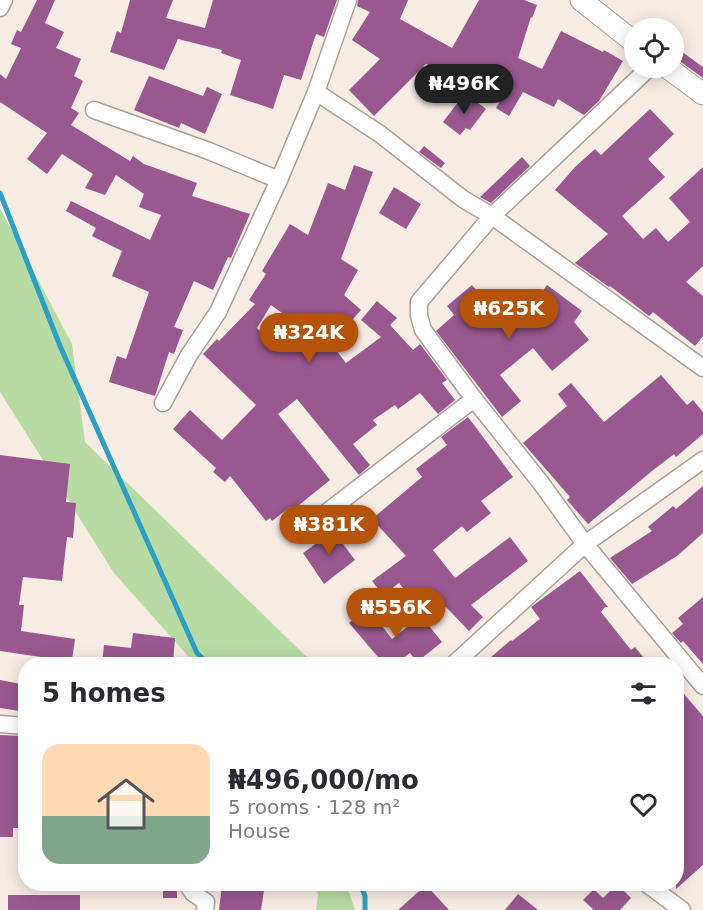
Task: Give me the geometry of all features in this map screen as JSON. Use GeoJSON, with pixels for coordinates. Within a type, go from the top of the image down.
{"type":"FeatureCollection","features":[{"type":"Feature","properties":{"kind":"street"},"geometry":{"type":"LineString","coordinates":[[0,8],[4,0]]}},
{"type":"Feature","properties":{"kind":"street"},"geometry":{"type":"LineString","coordinates":[[163,403],[189,355],[218,312],[279,180],[316,92],[348,0]]}},
{"type":"Feature","properties":{"kind":"street"},"geometry":{"type":"LineString","coordinates":[[581,0],[624,34]]}},
{"type":"Feature","properties":{"kind":"street"},"geometry":{"type":"LineString","coordinates":[[638,78],[492,216],[418,302],[418,316],[423,330],[474,399],[542,483],[585,544],[679,657]]}},
{"type":"Feature","properties":{"kind":"street"},"geometry":{"type":"LineString","coordinates":[[681,78],[703,94]]}},
{"type":"Feature","properties":{"kind":"street"},"geometry":{"type":"LineString","coordinates":[[316,92],[380,135],[463,199],[492,216],[703,368]]}},
{"type":"Feature","properties":{"kind":"street"},"geometry":{"type":"LineString","coordinates":[[94,110],[209,151],[279,180]]}},
{"type":"Feature","properties":{"kind":"street"},"geometry":{"type":"LineString","coordinates":[[301,532],[474,399]]}},
{"type":"Feature","properties":{"kind":"street"},"geometry":{"type":"LineString","coordinates":[[462,657],[585,544],[703,460]]}},
{"type":"Feature","properties":{"kind":"street"},"geometry":{"type":"LineString","coordinates":[[684,663],[703,686]]}},
{"type":"Feature","properties":{"kind":"street"},"geometry":{"type":"LineString","coordinates":[[0,724],[18,725]]}},
{"type":"Feature","properties":{"kind":"street"},"geometry":{"type":"LineString","coordinates":[[192,891],[206,902],[205,910]]}},
{"type":"Feature","properties":{"kind":"street"},"geometry":{"type":"LineString","coordinates":[[656,891],[682,910]]}},
{"type":"Feature","properties":{"kind":"green space"},"geometry":{"type":"Polygon","coordinates":[[[0,208],[72,344],[85,442],[307,657],[189,657],[114,573],[0,392],[0,208]]]}},
{"type":"Feature","properties":{"kind":"green space"},"geometry":{"type":"Polygon","coordinates":[[[316,891],[348,891],[355,910],[316,910],[316,891]]]}},
{"type":"Feature","properties":{"kind":"building"},"geometry":{"type":"Polygon","coordinates":[[[37,0],[55,0],[45,23],[64,32],[56,48],[81,59],[74,76],[83,81],[71,108],[79,113],[71,125],[130,161],[133,156],[144,164],[197,183],[192,196],[250,214],[231,258],[228,257],[213,290],[194,281],[174,327],[183,330],[174,354],[169,352],[155,396],[109,382],[117,356],[126,359],[149,292],[112,276],[122,251],[92,236],[96,228],[66,211],[71,201],[150,240],[161,215],[139,207],[144,194],[116,175],[105,195],[85,188],[93,174],[62,154],[47,174],[27,159],[47,133],[0,102],[0,74],[6,79],[21,48],[11,44],[17,30],[21,32],[37,0]]]}},
{"type":"Feature","properties":{"kind":"building"},"geometry":{"type":"Polygon","coordinates":[[[130,0],[173,0],[166,18],[205,28],[213,0],[337,0],[324,37],[316,34],[301,80],[284,75],[273,109],[230,95],[241,60],[221,53],[222,50],[178,39],[164,70],[110,52],[117,31],[121,33],[130,0]]]}},
{"type":"Feature","properties":{"kind":"building"},"geometry":{"type":"Polygon","coordinates":[[[358,0],[408,0],[400,19],[452,48],[479,0],[524,0],[537,5],[518,58],[542,69],[561,31],[623,61],[599,101],[584,115],[558,99],[554,107],[523,92],[509,116],[496,108],[513,79],[477,67],[469,85],[426,64],[374,116],[349,90],[380,59],[352,40],[370,12],[357,6],[358,0]]]}},
{"type":"Feature","properties":{"kind":"building"},"geometry":{"type":"Polygon","coordinates":[[[684,53],[703,67],[703,78],[684,64],[684,53]]]}},
{"type":"Feature","properties":{"kind":"building"},"geometry":{"type":"Polygon","coordinates":[[[149,76],[203,96],[207,87],[222,94],[205,134],[181,123],[179,128],[134,110],[149,76]]]}},
{"type":"Feature","properties":{"kind":"building"},"geometry":{"type":"Polygon","coordinates":[[[465,93],[486,109],[470,130],[466,128],[460,135],[443,122],[465,93]]]}},
{"type":"Feature","properties":{"kind":"building"},"geometry":{"type":"Polygon","coordinates":[[[650,109],[674,134],[648,159],[665,177],[622,216],[643,239],[656,228],[668,242],[690,222],[669,198],[703,167],[703,266],[686,282],[703,296],[703,336],[695,346],[653,312],[649,316],[575,263],[608,234],[555,190],[595,149],[601,155],[650,109]]]}},
{"type":"Feature","properties":{"kind":"building"},"geometry":{"type":"Polygon","coordinates":[[[424,146],[445,163],[441,168],[419,152],[424,146]]]}},
{"type":"Feature","properties":{"kind":"building"},"geometry":{"type":"Polygon","coordinates":[[[522,157],[530,166],[491,203],[480,197],[522,157]]]}},
{"type":"Feature","properties":{"kind":"building"},"geometry":{"type":"Polygon","coordinates":[[[354,165],[373,172],[341,259],[358,270],[344,295],[361,310],[331,344],[346,363],[381,337],[361,320],[377,301],[397,318],[390,325],[413,350],[420,344],[447,380],[442,383],[455,400],[438,414],[420,393],[398,409],[395,405],[373,420],[377,425],[353,444],[370,465],[359,475],[297,399],[278,414],[330,480],[293,510],[290,507],[272,521],[270,518],[266,521],[230,476],[225,482],[213,472],[216,468],[173,429],[190,410],[222,440],[256,405],[203,354],[255,304],[249,300],[266,274],[262,271],[290,224],[308,235],[328,183],[345,190],[354,165]],[[271,305],[257,328],[280,351],[300,326],[271,305]]]}},
{"type":"Feature","properties":{"kind":"building"},"geometry":{"type":"Polygon","coordinates":[[[394,187],[421,204],[406,229],[379,213],[394,187]]]}},
{"type":"Feature","properties":{"kind":"building"},"geometry":{"type":"Polygon","coordinates":[[[472,285],[507,326],[533,305],[547,285],[582,311],[574,322],[589,340],[552,371],[533,348],[500,375],[521,401],[502,417],[436,331],[454,315],[447,306],[472,285]]]}},
{"type":"Feature","properties":{"kind":"building"},"geometry":{"type":"Polygon","coordinates":[[[661,375],[687,405],[693,400],[703,412],[703,434],[676,457],[674,454],[652,471],[588,524],[567,500],[570,497],[523,443],[567,406],[558,394],[571,383],[604,422],[661,375]]]}},
{"type":"Feature","properties":{"kind":"building"},"geometry":{"type":"Polygon","coordinates":[[[468,417],[513,477],[481,501],[491,513],[467,532],[462,526],[433,550],[455,578],[510,537],[528,561],[471,605],[483,617],[469,631],[446,607],[430,621],[399,583],[383,595],[372,581],[406,556],[372,519],[422,477],[416,469],[447,445],[441,437],[468,417]]]}},
{"type":"Feature","properties":{"kind":"building"},"geometry":{"type":"Polygon","coordinates":[[[0,455],[70,464],[66,502],[76,503],[73,538],[67,537],[62,581],[23,577],[19,605],[24,605],[21,631],[75,639],[72,657],[41,657],[0,651],[0,455]]]}},
{"type":"Feature","properties":{"kind":"building"},"geometry":{"type":"Polygon","coordinates":[[[703,486],[703,533],[677,556],[632,584],[610,558],[652,531],[648,527],[673,506],[676,509],[703,486]]]}},
{"type":"Feature","properties":{"kind":"building"},"geometry":{"type":"Polygon","coordinates":[[[331,528],[355,560],[324,584],[303,553],[321,540],[319,537],[331,528]]]}},
{"type":"Feature","properties":{"kind":"building"},"geometry":{"type":"Polygon","coordinates":[[[580,571],[608,607],[601,612],[631,650],[635,647],[643,657],[491,657],[540,619],[531,607],[580,571]]]}},
{"type":"Feature","properties":{"kind":"building"},"geometry":{"type":"Polygon","coordinates":[[[703,597],[703,664],[683,641],[681,643],[672,633],[683,624],[678,618],[703,597]]]}},
{"type":"Feature","properties":{"kind":"building"},"geometry":{"type":"Polygon","coordinates":[[[368,608],[392,639],[421,616],[442,642],[423,657],[413,657],[410,653],[405,657],[378,657],[349,623],[368,608]]]}},
{"type":"Feature","properties":{"kind":"building"},"geometry":{"type":"Polygon","coordinates":[[[133,633],[175,638],[174,657],[103,657],[104,645],[131,648],[133,633]]]}},
{"type":"Feature","properties":{"kind":"building"},"geometry":{"type":"Polygon","coordinates":[[[0,680],[18,683],[18,711],[0,708],[0,680]]]}},
{"type":"Feature","properties":{"kind":"building"},"geometry":{"type":"Polygon","coordinates":[[[684,694],[703,716],[703,865],[684,882],[684,694]]]}},
{"type":"Feature","properties":{"kind":"building"},"geometry":{"type":"Polygon","coordinates":[[[0,735],[18,736],[18,828],[13,828],[13,837],[0,837],[0,735]]]}},
{"type":"Feature","properties":{"kind":"building"},"geometry":{"type":"Polygon","coordinates":[[[163,891],[177,891],[177,898],[163,898],[163,891]]]}},
{"type":"Feature","properties":{"kind":"building"},"geometry":{"type":"Polygon","coordinates":[[[221,891],[264,891],[261,910],[219,910],[221,891]]]}},
{"type":"Feature","properties":{"kind":"building"},"geometry":{"type":"Polygon","coordinates":[[[419,891],[432,891],[449,910],[398,910],[419,891]]]}},
{"type":"Feature","properties":{"kind":"building"},"geometry":{"type":"Polygon","coordinates":[[[592,891],[596,891],[603,898],[610,891],[624,891],[631,898],[620,910],[592,910],[583,900],[592,891]]]}},
{"type":"Feature","properties":{"kind":"building"},"geometry":{"type":"Polygon","coordinates":[[[518,894],[538,910],[505,910],[518,894]]]}},
{"type":"Feature","properties":{"kind":"building"},"geometry":{"type":"Polygon","coordinates":[[[8,895],[80,895],[80,910],[8,910],[8,895]]]}},
{"type":"Feature","properties":{"kind":"waterway"},"geometry":{"type":"LineString","coordinates":[[0,193],[60,346],[197,653],[201,657]]}},
{"type":"Feature","properties":{"kind":"waterway"},"geometry":{"type":"LineString","coordinates":[[363,891],[365,910]]}}]}
